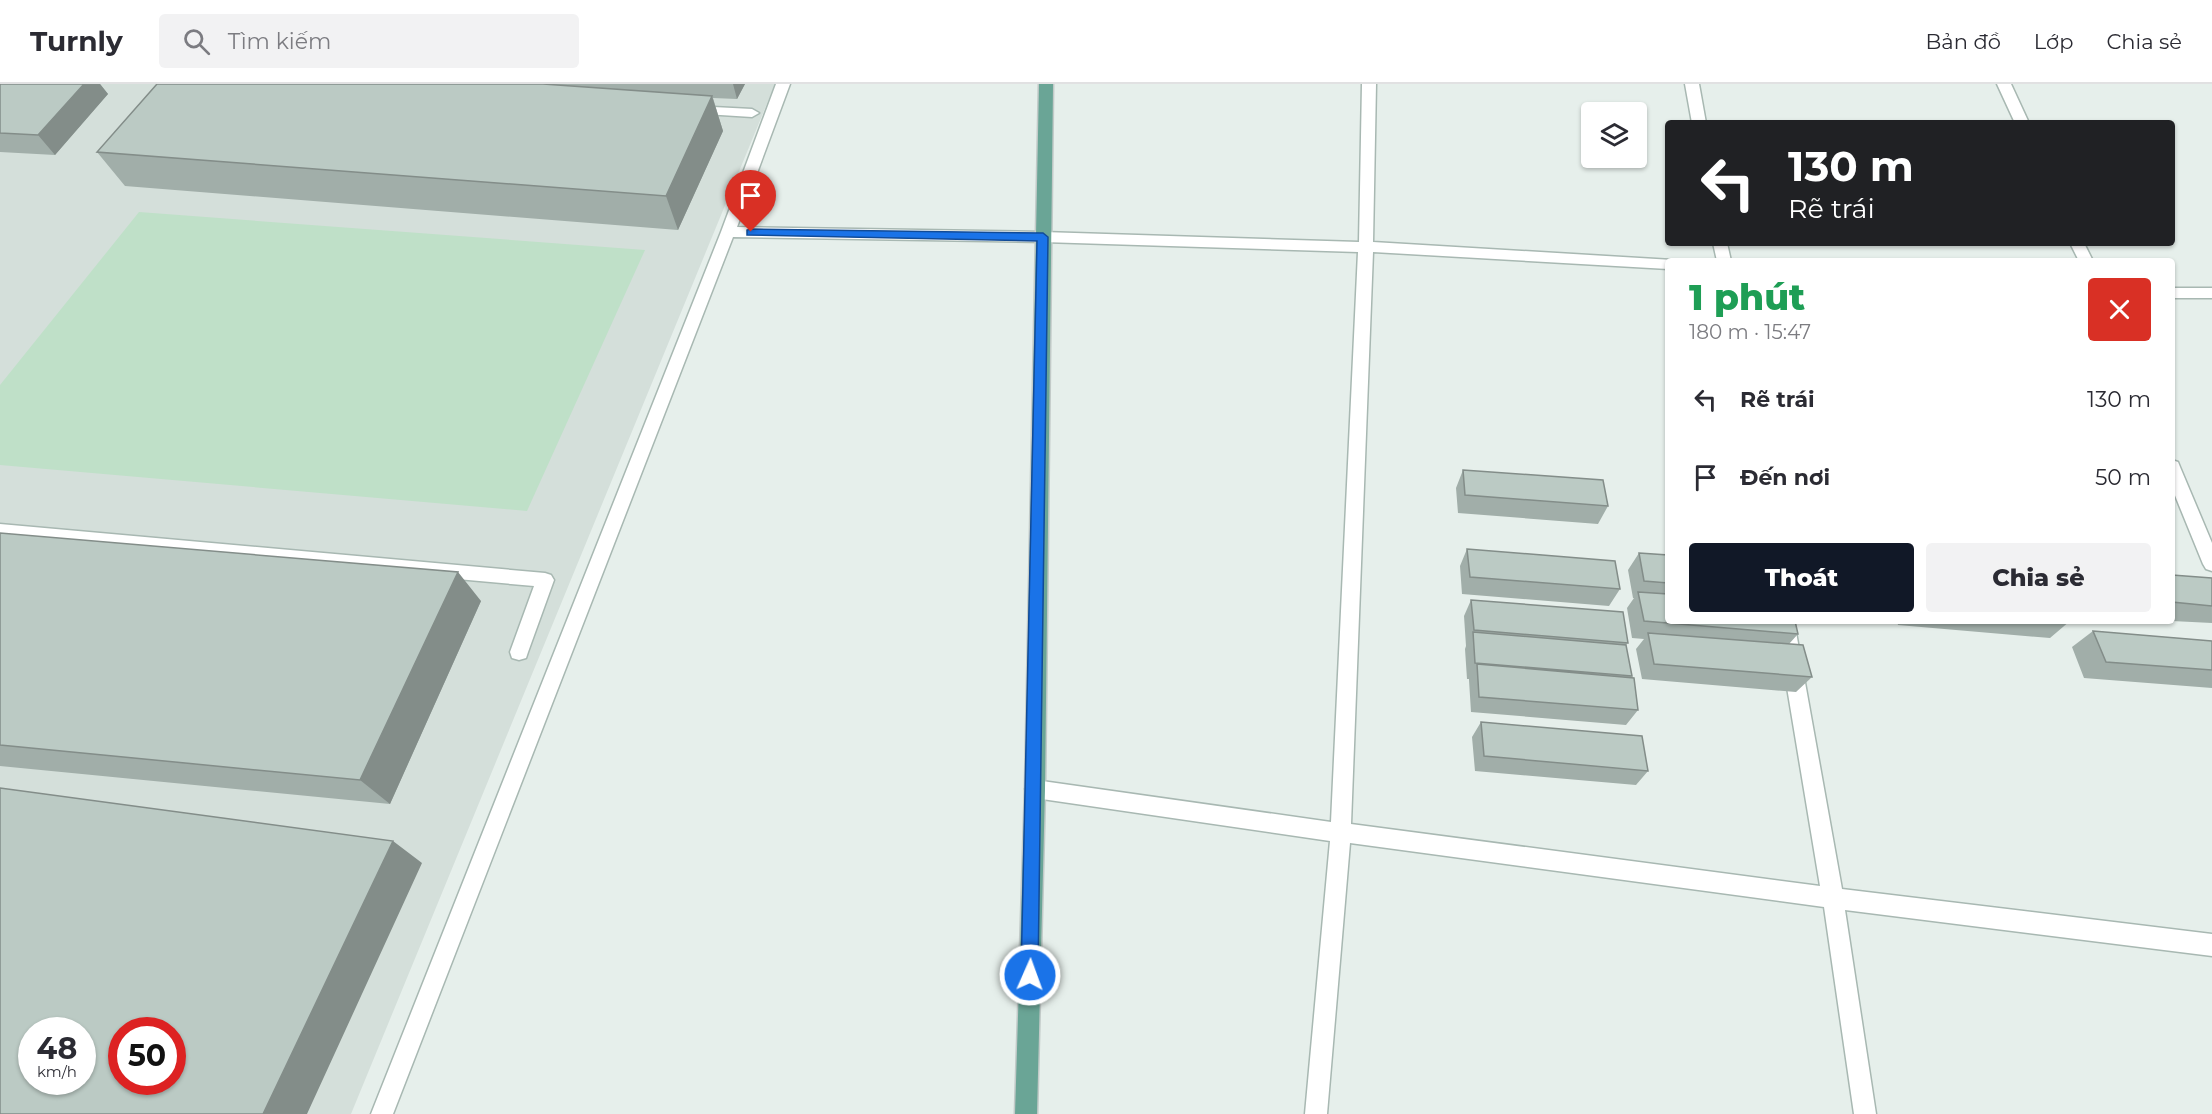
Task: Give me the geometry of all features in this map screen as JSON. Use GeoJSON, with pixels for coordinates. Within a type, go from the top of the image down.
{"type":"FeatureCollection","features":[{"type":"Feature","properties":{"kind":"main road"},"geometry":{"type":"LineString","coordinates":[[1026,1114],[1035,789],[1046,84]]}},
{"type":"Feature","properties":{"kind":"street"},"geometry":{"type":"LineString","coordinates":[[382,1114],[728,232],[783,84]]}},
{"type":"Feature","properties":{"kind":"street"},"geometry":{"type":"LineString","coordinates":[[1316,1114],[1341,834],[1366,247],[1369,84]]}},
{"type":"Feature","properties":{"kind":"street"},"geometry":{"type":"LineString","coordinates":[[1692,84],[1698,120]]}},
{"type":"Feature","properties":{"kind":"street"},"geometry":{"type":"LineString","coordinates":[[2004,84],[2021,120]]}},
{"type":"Feature","properties":{"kind":"street"},"geometry":{"type":"LineString","coordinates":[[681,109],[752,113]]}},
{"type":"Feature","properties":{"kind":"street"},"geometry":{"type":"LineString","coordinates":[[728,232],[1043,237],[1366,247],[1665,264]]}},
{"type":"Feature","properties":{"kind":"street"},"geometry":{"type":"LineString","coordinates":[[2175,293],[2212,293]]}},
{"type":"Feature","properties":{"kind":"street"},"geometry":{"type":"LineString","coordinates":[[2175,474],[2212,564]]}},
{"type":"Feature","properties":{"kind":"street"},"geometry":{"type":"LineString","coordinates":[[0,531],[545,580],[519,652]]}},
{"type":"Feature","properties":{"kind":"street"},"geometry":{"type":"LineString","coordinates":[[1786,624],[1833,899],[1865,1114]]}},
{"type":"Feature","properties":{"kind":"street"},"geometry":{"type":"LineString","coordinates":[[1035,789],[1341,834],[1833,899],[2212,945]]}},
{"type":"Feature","properties":{"kind":"shaded area"},"geometry":{"type":"Polygon","coordinates":[[[0,84],[775,84],[351,1114],[0,1114],[0,84]]]}},
{"type":"Feature","properties":{"kind":"green space"},"geometry":{"type":"Polygon","coordinates":[[[139,212],[645,250],[527,511],[0,465],[0,385],[139,212]]]}},
{"type":"Feature","properties":{"kind":"building"},"geometry":{"type":"Polygon","coordinates":[[[0,84],[84,84],[38,135],[0,133],[0,84]]]}},
{"type":"Feature","properties":{"kind":"building"},"geometry":{"type":"Polygon","coordinates":[[[157,84],[543,84],[712,96],[666,196],[97,152],[157,84]]]}},
{"type":"Feature","properties":{"kind":"building"},"geometry":{"type":"Polygon","coordinates":[[[1463,470],[1603,480],[1608,506],[1465,495],[1463,470]]]}},
{"type":"Feature","properties":{"kind":"building"},"geometry":{"type":"Polygon","coordinates":[[[0,533],[458,572],[360,780],[0,745],[0,533]]]}},
{"type":"Feature","properties":{"kind":"building"},"geometry":{"type":"Polygon","coordinates":[[[1467,549],[1615,561],[1620,589],[1470,577],[1467,549]]]}},
{"type":"Feature","properties":{"kind":"building"},"geometry":{"type":"Polygon","coordinates":[[[1639,553],[1665,555],[1665,583],[1644,581],[1639,553]]]}},
{"type":"Feature","properties":{"kind":"building"},"geometry":{"type":"Polygon","coordinates":[[[2175,575],[2212,578],[2212,606],[2175,602],[2175,575]]]}},
{"type":"Feature","properties":{"kind":"building"},"geometry":{"type":"Polygon","coordinates":[[[1638,592],[1665,594],[1665,623],[1644,621],[1638,592]]]}},
{"type":"Feature","properties":{"kind":"building"},"geometry":{"type":"Polygon","coordinates":[[[1471,600],[1623,612],[1628,643],[1474,630],[1471,600]]]}},
{"type":"Feature","properties":{"kind":"building"},"geometry":{"type":"Polygon","coordinates":[[[1680,624],[1796,624],[1798,634],[1680,624]]]}},
{"type":"Feature","properties":{"kind":"building"},"geometry":{"type":"Polygon","coordinates":[[[2093,631],[2212,641],[2212,670],[2106,662],[2093,631]]]}},
{"type":"Feature","properties":{"kind":"building"},"geometry":{"type":"Polygon","coordinates":[[[1473,632],[1626,645],[1632,676],[1475,663],[1473,632]]]}},
{"type":"Feature","properties":{"kind":"building"},"geometry":{"type":"Polygon","coordinates":[[[1648,633],[1803,645],[1812,677],[1654,664],[1648,633]]]}},
{"type":"Feature","properties":{"kind":"building"},"geometry":{"type":"Polygon","coordinates":[[[1477,664],[1634,678],[1638,710],[1479,697],[1477,664]]]}},
{"type":"Feature","properties":{"kind":"building"},"geometry":{"type":"Polygon","coordinates":[[[1481,722],[1642,736],[1648,771],[1484,756],[1481,722]]]}},
{"type":"Feature","properties":{"kind":"building"},"geometry":{"type":"Polygon","coordinates":[[[0,788],[393,841],[263,1114],[0,1114],[0,788]]]}},
{"type":"Feature","properties":{"kind":"route"},"geometry":{"type":"LineString","coordinates":[[751,232],[1043,237],[1030,975]]}}]}
